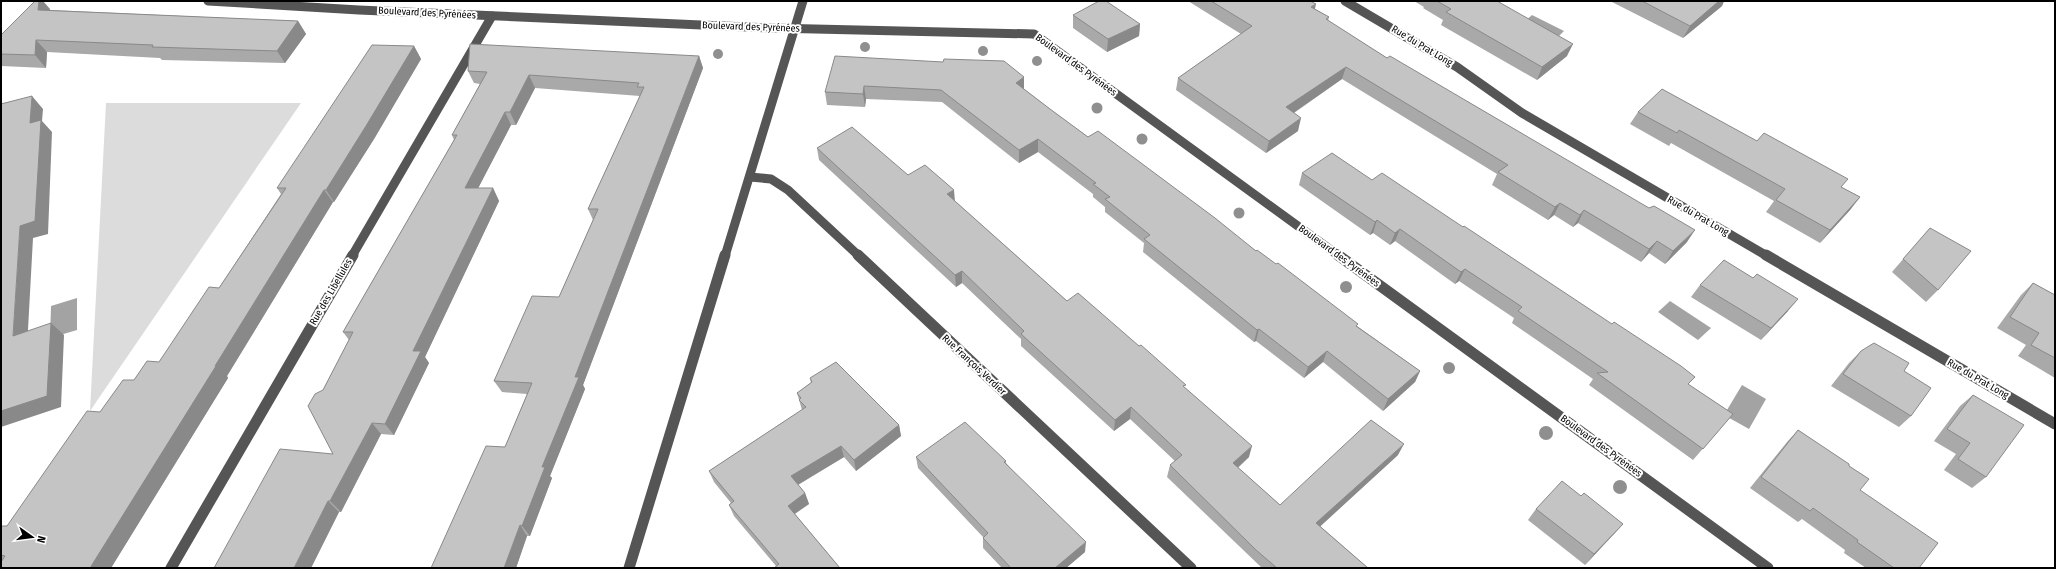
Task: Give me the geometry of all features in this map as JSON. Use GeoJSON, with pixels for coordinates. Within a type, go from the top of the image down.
{"type":"FeatureCollection","features":[{"type":"Feature","properties":{"kind":"street","name":"Boulevard des Pyrénées"},"geometry":{"type":"LineString","coordinates":[[208,1],[492,16],[795,29],[1034,34],[1768,568]]}},
{"type":"Feature","properties":{"kind":"street"},"geometry":{"type":"LineString","coordinates":[[629,568],[803,1]]}},
{"type":"Feature","properties":{"kind":"street","name":"Rue du Prat Long"},"geometry":{"type":"LineString","coordinates":[[1345,1],[1457,67],[1522,113],[2055,424]]}},
{"type":"Feature","properties":{"kind":"street","name":"Rue des Libellules"},"geometry":{"type":"LineString","coordinates":[[170,568],[492,16]]}},
{"type":"Feature","properties":{"kind":"street","name":"Rue François Verdier"},"geometry":{"type":"LineString","coordinates":[[750,177],[771,179],[788,190],[1191,568]]}},
{"type":"Feature","properties":{"kind":"shaded area"},"geometry":{"type":"Polygon","coordinates":[[[1532,15],[1564,31],[1555,40],[1523,23],[1532,15]]]}},
{"type":"Feature","properties":{"kind":"shaded area"},"geometry":{"type":"Polygon","coordinates":[[[106,103],[301,103],[90,411],[106,103]]]}},
{"type":"Feature","properties":{"kind":"shaded area"},"geometry":{"type":"Polygon","coordinates":[[[77,298],[77,330],[50,338],[51,306],[77,298]]]}},
{"type":"Feature","properties":{"kind":"shaded area"},"geometry":{"type":"Polygon","coordinates":[[[1670,301],[1711,328],[1698,340],[1658,312],[1670,301]]]}},
{"type":"Feature","properties":{"kind":"shaded area"},"geometry":{"type":"Polygon","coordinates":[[[1742,385],[1766,399],[1749,429],[1724,415],[1742,385]]]}},
{"type":"Feature","properties":{"kind":"building"},"geometry":{"type":"Polygon","coordinates":[[[35,1],[39,1],[38,10],[298,21],[277,51],[152,47],[153,45],[36,40],[35,55],[1,54],[1,35],[35,1]]]}},
{"type":"Feature","properties":{"kind":"building"},"geometry":{"type":"Polygon","coordinates":[[[1099,1],[1106,1],[1140,24],[1108,39],[1073,15],[1099,1]]]}},
{"type":"Feature","properties":{"kind":"building"},"geometry":{"type":"Polygon","coordinates":[[[1211,1],[1310,1],[1316,4],[1311,7],[1329,17],[1326,19],[1387,58],[1390,56],[1649,208],[1654,206],[1695,230],[1673,251],[1657,241],[1649,249],[1584,210],[1580,215],[1560,203],[1555,207],[1498,172],[1508,165],[1346,67],[1286,107],[1301,118],[1269,141],[1178,78],[1252,26],[1211,1]]]}},
{"type":"Feature","properties":{"kind":"building"},"geometry":{"type":"Polygon","coordinates":[[[1437,1],[1497,1],[1573,44],[1542,67],[1446,12],[1451,9],[1437,1]]]}},
{"type":"Feature","properties":{"kind":"building"},"geometry":{"type":"Polygon","coordinates":[[[1642,1],[1719,1],[1690,26],[1642,1]]]}},
{"type":"Feature","properties":{"kind":"building"},"geometry":{"type":"Polygon","coordinates":[[[470,44],[699,56],[575,377],[579,377],[542,467],[545,467],[522,526],[520,525],[504,568],[431,568],[486,446],[505,447],[532,383],[494,381],[532,296],[559,297],[598,209],[588,209],[644,87],[637,87],[639,83],[529,75],[510,112],[505,112],[465,188],[493,188],[413,351],[421,351],[385,424],[372,423],[330,501],[328,501],[294,568],[214,568],[280,449],[333,454],[308,406],[315,394],[323,390],[353,332],[343,332],[457,135],[452,135],[487,72],[468,71],[470,44]]]}},
{"type":"Feature","properties":{"kind":"building"},"geometry":{"type":"Polygon","coordinates":[[[372,45],[414,46],[366,126],[326,190],[324,190],[90,568],[1,568],[1,562],[5,556],[1,555],[1,526],[7,526],[87,411],[100,412],[123,380],[134,380],[147,361],[159,362],[209,287],[219,288],[286,188],[277,188],[372,45]]]}},
{"type":"Feature","properties":{"kind":"building"},"geometry":{"type":"Polygon","coordinates":[[[835,56],[943,62],[944,59],[1004,61],[1024,77],[1016,83],[1050,109],[1088,137],[1098,131],[1215,218],[1256,251],[1257,250],[1276,264],[1278,263],[1358,324],[1356,326],[1420,371],[1388,399],[1327,351],[1308,367],[1259,329],[1257,330],[1144,239],[1150,235],[1105,199],[1110,197],[1093,184],[1096,183],[1038,139],[1019,150],[941,90],[864,86],[863,94],[825,92],[835,56]]]}},
{"type":"Feature","properties":{"kind":"building"},"geometry":{"type":"Polygon","coordinates":[[[1662,89],[1757,141],[1764,133],[1848,179],[1841,187],[1860,197],[1830,230],[1776,200],[1785,189],[1679,130],[1677,133],[1638,112],[1662,89]]]}},
{"type":"Feature","properties":{"kind":"building"},"geometry":{"type":"Polygon","coordinates":[[[32,96],[30,123],[41,120],[35,221],[20,226],[13,336],[51,323],[47,396],[1,411],[1,104],[32,96]]]}},
{"type":"Feature","properties":{"kind":"building"},"geometry":{"type":"Polygon","coordinates":[[[852,127],[908,175],[925,165],[954,190],[947,194],[1067,301],[1078,293],[1139,346],[1141,345],[1186,385],[1183,386],[1252,446],[1233,463],[1280,505],[1371,420],[1404,444],[1316,523],[1368,568],[1277,568],[1256,550],[1170,465],[1182,455],[1131,407],[1115,420],[1021,334],[1024,331],[962,271],[955,275],[817,148],[852,127]]]}},
{"type":"Feature","properties":{"kind":"building"},"geometry":{"type":"Polygon","coordinates":[[[1332,153],[1372,180],[1382,173],[1612,324],[1614,322],[1681,366],[1695,377],[1688,384],[1733,414],[1703,449],[1597,373],[1608,372],[1518,311],[1522,307],[1465,269],[1461,272],[1400,229],[1395,233],[1377,220],[1375,222],[1302,173],[1332,153]]]}},
{"type":"Feature","properties":{"kind":"building"},"geometry":{"type":"Polygon","coordinates":[[[1930,228],[1971,251],[1938,290],[1903,259],[1930,228]]]}},
{"type":"Feature","properties":{"kind":"building"},"geometry":{"type":"Polygon","coordinates":[[[1724,260],[1753,278],[1757,274],[1798,299],[1771,328],[1700,285],[1724,260]]]}},
{"type":"Feature","properties":{"kind":"building"},"geometry":{"type":"Polygon","coordinates":[[[2033,283],[2055,295],[2055,358],[2031,345],[2039,333],[2010,317],[2033,283]]]}},
{"type":"Feature","properties":{"kind":"building"},"geometry":{"type":"Polygon","coordinates":[[[1874,343],[1909,363],[1904,371],[1931,388],[1911,416],[1843,374],[1861,351],[1874,343]]]}},
{"type":"Feature","properties":{"kind":"building"},"geometry":{"type":"Polygon","coordinates":[[[836,362],[899,425],[854,460],[841,446],[791,476],[805,493],[788,506],[840,568],[774,568],[779,564],[729,505],[734,501],[709,471],[806,407],[799,400],[801,398],[797,393],[812,382],[810,378],[836,362]]]}},
{"type":"Feature","properties":{"kind":"building"},"geometry":{"type":"Polygon","coordinates":[[[1973,395],[2024,425],[1986,477],[1958,459],[1970,443],[1947,429],[1973,395]]]}},
{"type":"Feature","properties":{"kind":"building"},"geometry":{"type":"Polygon","coordinates":[[[965,422],[1086,542],[1055,568],[1011,568],[983,538],[988,533],[916,457],[965,422]]]}},
{"type":"Feature","properties":{"kind":"building"},"geometry":{"type":"Polygon","coordinates":[[[1798,430],[1869,479],[1860,490],[1938,543],[1919,568],[1894,568],[1813,508],[1810,511],[1761,477],[1798,430]]]}},
{"type":"Feature","properties":{"kind":"building"},"geometry":{"type":"Polygon","coordinates":[[[1562,481],[1581,496],[1584,493],[1623,524],[1594,554],[1536,509],[1562,481]]]}}]}
